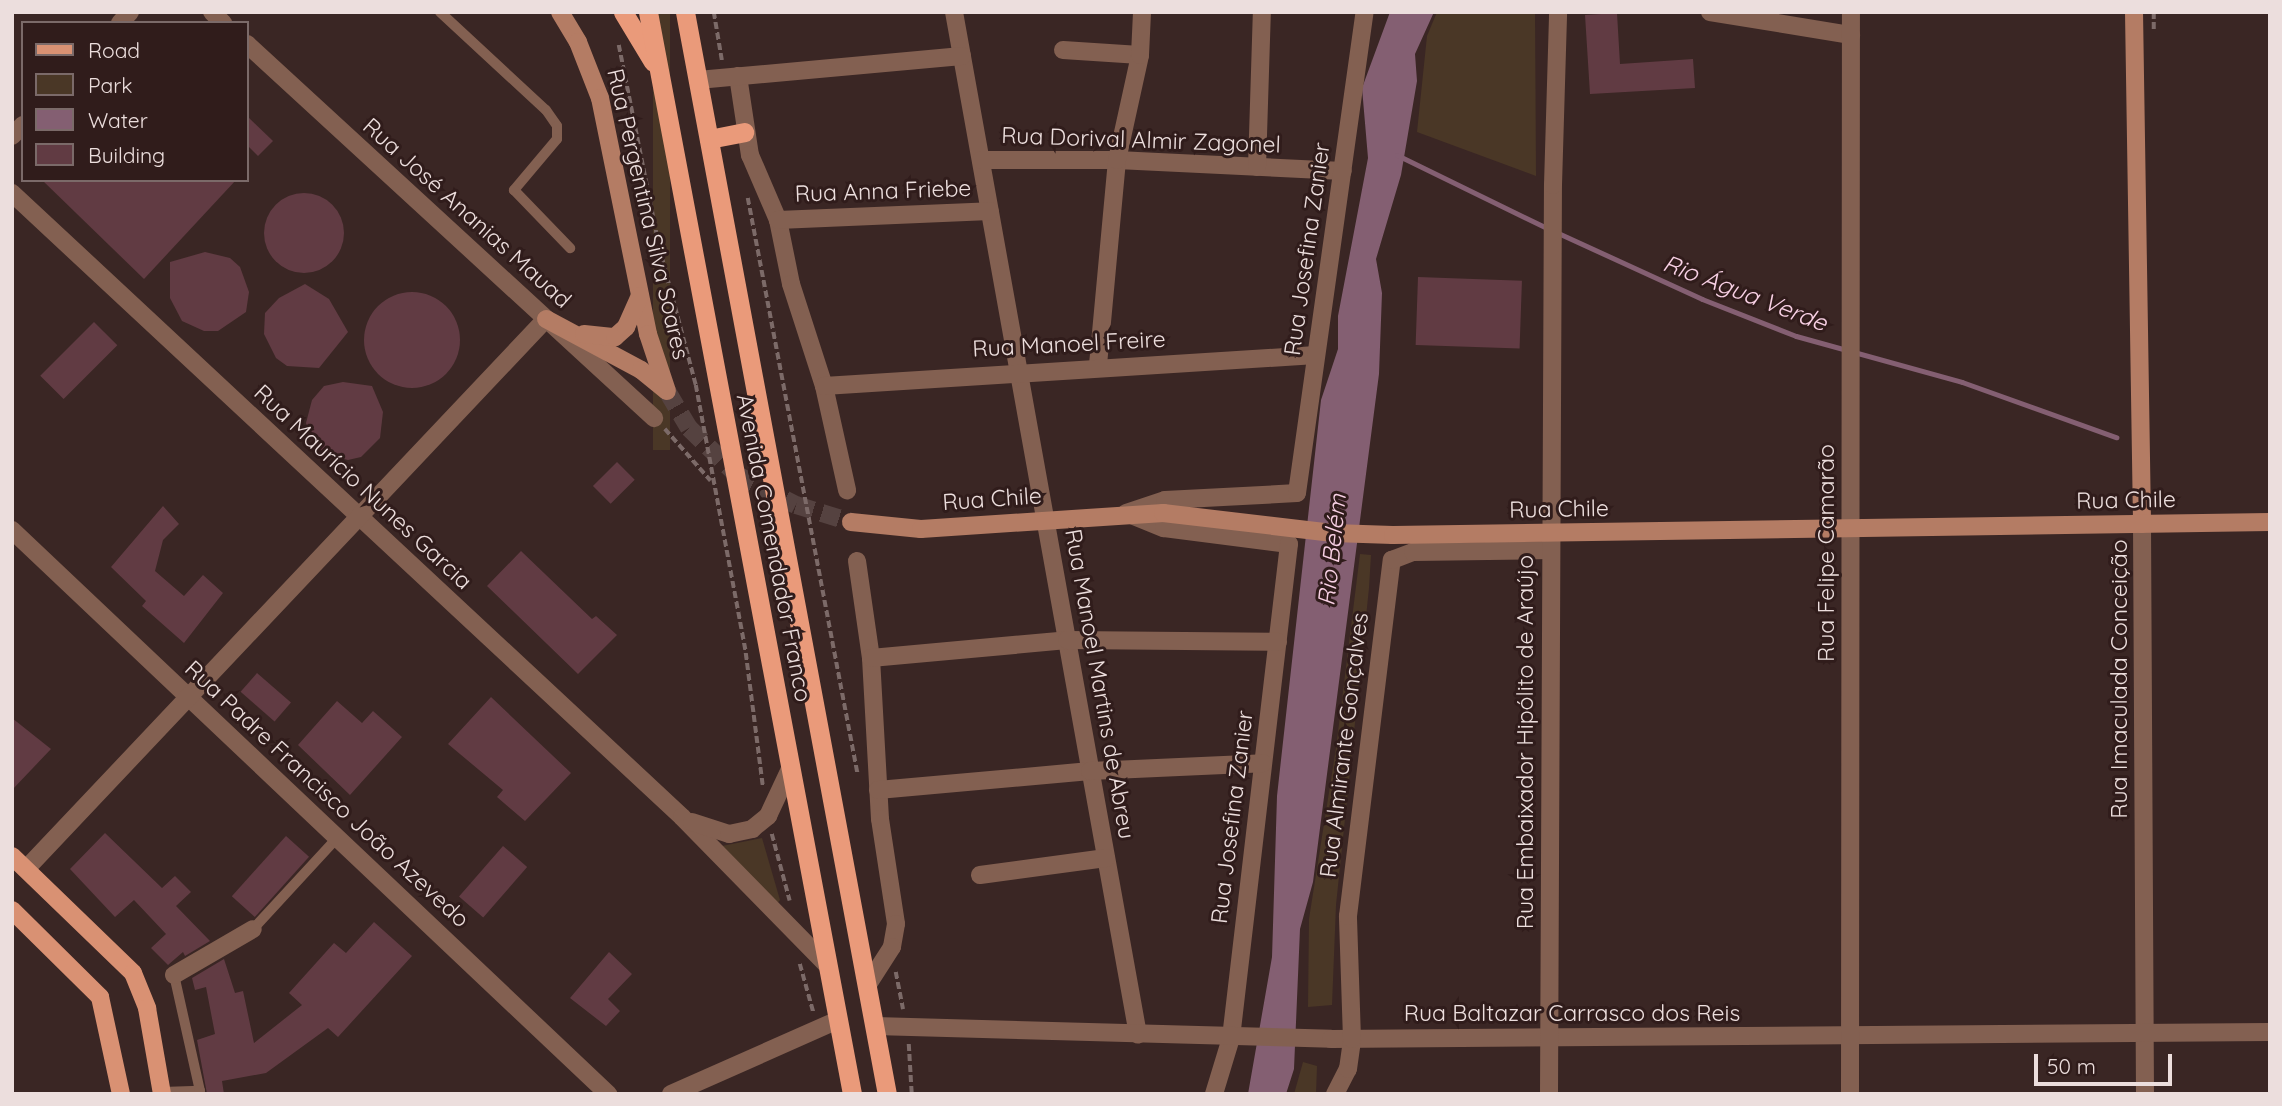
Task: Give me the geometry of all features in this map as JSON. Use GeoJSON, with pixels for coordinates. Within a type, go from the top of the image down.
{"type":"FeatureCollection","features":[{"type":"Feature","properties":{"kind":"highway"},"geometry":{"type":"LineString","coordinates":[[623,12],[659,72]]}},
{"type":"Feature","properties":{"kind":"highway","name":"Avenida Comendador Franco"},"geometry":{"type":"LineString","coordinates":[[648,12],[852,1094]]}},
{"type":"Feature","properties":{"kind":"highway","name":"Avenida Comendador Franco"},"geometry":{"type":"LineString","coordinates":[[685,12],[887,1094]]}},
{"type":"Feature","properties":{"kind":"highway"},"geometry":{"type":"LineString","coordinates":[[709,139],[744,132]]}},
{"type":"Feature","properties":{"kind":"main road","name":"Rua Pergentina Silva Soares"},"geometry":{"type":"LineString","coordinates":[[546,319],[641,370],[667,391],[640,296],[600,98],[578,42],[560,12]]}},
{"type":"Feature","properties":{"kind":"main road","name":"Rua Imaculada Conceição"},"geometry":{"type":"LineString","coordinates":[[2134,12],[2142,524]]}},
{"type":"Feature","properties":{"kind":"main road"},"geometry":{"type":"LineString","coordinates":[[546,319],[591,336],[615,337],[626,327],[640,296]]}},
{"type":"Feature","properties":{"kind":"main road","name":"Rua Chile"},"geometry":{"type":"LineString","coordinates":[[851,522],[921,529],[1126,513],[1195,515],[1333,533],[1441,535],[1551,542],[1852,528],[2270,522]]}},
{"type":"Feature","properties":{"kind":"main road"},"geometry":{"type":"LineString","coordinates":[[12,856],[133,973],[148,1008],[162,1093]]}},
{"type":"Feature","properties":{"kind":"main road"},"geometry":{"type":"LineString","coordinates":[[12,910],[100,997],[121,1094]]}},
{"type":"Feature","properties":{"kind":"street","name":"Rua Manoel Martins de Abreu"},"geometry":{"type":"LineString","coordinates":[[954,12],[1138,1035]]}},
{"type":"Feature","properties":{"kind":"street"},"geometry":{"type":"LineString","coordinates":[[1098,365],[1117,160],[1140,55],[1142,12]]}},
{"type":"Feature","properties":{"kind":"street"},"geometry":{"type":"LineString","coordinates":[[1257,167],[1262,12]]}},
{"type":"Feature","properties":{"kind":"street","name":"Rua Josefina Zanier"},"geometry":{"type":"LineString","coordinates":[[1126,513],[1165,500],[1297,493],[1365,12]]}},
{"type":"Feature","properties":{"kind":"street","name":"Rua Embaixador Hipólito de Araújo"},"geometry":{"type":"LineString","coordinates":[[1549,1094],[1553,185],[1558,12]]}},
{"type":"Feature","properties":{"kind":"street"},"geometry":{"type":"LineString","coordinates":[[1710,12],[1852,35]]}},
{"type":"Feature","properties":{"kind":"street","name":"Rua Felipe Camarão"},"geometry":{"type":"LineString","coordinates":[[1850,1094],[1852,528],[1848,335],[1851,12]]}},
{"type":"Feature","properties":{"kind":"street","name":"Rua José Ananias Mauad"},"geometry":{"type":"LineString","coordinates":[[248,45],[654,418]]}},
{"type":"Feature","properties":{"kind":"street"},"geometry":{"type":"LineString","coordinates":[[1063,50],[1140,55]]}},
{"type":"Feature","properties":{"kind":"street"},"geometry":{"type":"LineString","coordinates":[[698,80],[962,56]]}},
{"type":"Feature","properties":{"kind":"street"},"geometry":{"type":"LineString","coordinates":[[738,76],[744,132],[778,220],[791,284],[824,386],[846,490]]}},
{"type":"Feature","properties":{"kind":"street","name":"Rua Dorival Almir Zagonel"},"geometry":{"type":"LineString","coordinates":[[981,160],[1117,160],[1342,171]]}},
{"type":"Feature","properties":{"kind":"street","name":"Rua Maurício Nunes Garcia"},"geometry":{"type":"LineString","coordinates":[[12,194],[682,817],[828,966]]}},
{"type":"Feature","properties":{"kind":"street","name":"Rua Anna Friebe"},"geometry":{"type":"LineString","coordinates":[[778,220],[990,211]]}},
{"type":"Feature","properties":{"kind":"street"},"geometry":{"type":"LineString","coordinates":[[26,869],[546,319]]}},
{"type":"Feature","properties":{"kind":"street","name":"Rua Manoel Freire"},"geometry":{"type":"LineString","coordinates":[[824,386],[1018,370],[1316,355]]}},
{"type":"Feature","properties":{"kind":"street","name":"Rua Josefina Zanier"},"geometry":{"type":"LineString","coordinates":[[1126,513],[1164,528],[1289,544],[1263,764],[1236,1038],[1214,1094]]}},
{"type":"Feature","properties":{"kind":"street","name":"Rua Imaculada Conceição"},"geometry":{"type":"LineString","coordinates":[[2142,524],[2146,1094]]}},
{"type":"Feature","properties":{"kind":"street","name":"Rua Padre Francisco João Azevedo"},"geometry":{"type":"LineString","coordinates":[[12,530],[608,1094]]}},
{"type":"Feature","properties":{"kind":"street","name":"Rua Almirante Gonçalves"},"geometry":{"type":"LineString","coordinates":[[1335,1094],[1348,1069],[1352,1039],[1348,916],[1392,560],[1413,552],[1551,542]]}},
{"type":"Feature","properties":{"kind":"street"},"geometry":{"type":"LineString","coordinates":[[857,561],[871,658],[878,790],[897,924],[892,947],[867,986]]}},
{"type":"Feature","properties":{"kind":"street"},"geometry":{"type":"LineString","coordinates":[[871,658],[1067,640],[1278,642]]}},
{"type":"Feature","properties":{"kind":"street"},"geometry":{"type":"LineString","coordinates":[[878,790],[1090,771],[1263,764]]}},
{"type":"Feature","properties":{"kind":"street","name":"Rua Maurício Nunes Garcia"},"geometry":{"type":"LineString","coordinates":[[682,817],[729,834],[752,829],[768,816],[790,769]]}},
{"type":"Feature","properties":{"kind":"street"},"geometry":{"type":"LineString","coordinates":[[980,875],[1106,858]]}},
{"type":"Feature","properties":{"kind":"street"},"geometry":{"type":"LineString","coordinates":[[174,975],[253,929]]}},
{"type":"Feature","properties":{"kind":"street"},"geometry":{"type":"LineString","coordinates":[[671,1094],[838,1020]]}},
{"type":"Feature","properties":{"kind":"street","name":"Rua Baltazar Carrasco dos Reis"},"geometry":{"type":"LineString","coordinates":[[875,1026],[1331,1039],[2270,1032]]}},
{"type":"Feature","properties":{"kind":"lane"},"geometry":{"type":"LineString","coordinates":[[440,12],[546,110],[557,126],[557,139],[514,190],[570,248]]}},
{"type":"Feature","properties":{"kind":"lane"},"geometry":{"type":"LineString","coordinates":[[253,929],[337,838]]}},
{"type":"Feature","properties":{"kind":"lane"},"geometry":{"type":"LineString","coordinates":[[162,1093],[200,1091],[174,975]]}},
{"type":"Feature","properties":{"kind":"path"},"geometry":{"type":"LineString","coordinates":[[617,34],[660,246],[685,329],[746,653],[763,790]]}},
{"type":"Feature","properties":{"kind":"path"},"geometry":{"type":"LineString","coordinates":[[758,246],[819,575]]}},
{"type":"Feature","properties":{"kind":"path"},"geometry":{"type":"LineString","coordinates":[[654,418],[713,482]]}},
{"type":"Feature","properties":{"kind":"path"},"geometry":{"type":"LineString","coordinates":[[772,835],[791,906]]}},
{"type":"Feature","properties":{"kind":"path"},"geometry":{"type":"LineString","coordinates":[[792,956],[807,976],[815,1015]]}},
{"type":"Feature","properties":{"kind":"path"},"geometry":{"type":"LineString","coordinates":[[910,1054],[912,1094]]}},
{"type":"Feature","properties":{"kind":"green space"},"geometry":{"type":"Polygon","coordinates":[[[653,12],[670,12],[670,450],[653,450],[653,12]]]}},
{"type":"Feature","properties":{"kind":"green space"},"geometry":{"type":"Polygon","coordinates":[[[1437,12],[1535,12],[1536,176],[1417,132],[1427,36],[1437,12]]]}},
{"type":"Feature","properties":{"kind":"green space"},"geometry":{"type":"Polygon","coordinates":[[[1360,554],[1371,555],[1369,588],[1336,905],[1332,1005],[1308,1007],[1309,919],[1336,748],[1360,554]]]}},
{"type":"Feature","properties":{"kind":"green space"},"geometry":{"type":"Polygon","coordinates":[[[762,838],[780,900],[776,905],[717,847],[762,838]]]}},
{"type":"Feature","properties":{"kind":"green space"},"geometry":{"type":"Polygon","coordinates":[[[1303,1062],[1317,1066],[1316,1094],[1294,1094],[1303,1062]]]}},
{"type":"Feature","properties":{"kind":"water","name":"Rio Belém"},"geometry":{"type":"Polygon","coordinates":[[[1390,12],[1434,12],[1415,54],[1417,81],[1401,175],[1376,259],[1382,293],[1379,374],[1313,882],[1300,929],[1294,1069],[1286,1094],[1248,1094],[1272,957],[1277,796],[1321,400],[1338,349],[1338,316],[1368,158],[1362,88],[1390,12]]]}},
{"type":"Feature","properties":{"kind":"building"},"geometry":{"type":"Polygon","coordinates":[[[1617,13],[1620,64],[1693,59],[1695,88],[1590,94],[1585,15],[1617,13]]]}},
{"type":"Feature","properties":{"kind":"building"},"geometry":{"type":"Polygon","coordinates":[[[248,117],[273,141],[258,156],[248,146],[248,117]]]}},
{"type":"Feature","properties":{"kind":"building"},"geometry":{"type":"Polygon","coordinates":[[[44,182],[234,182],[144,279],[44,182]]]}},
{"type":"Feature","properties":{"kind":"building"},"geometry":{"type":"Polygon","coordinates":[[[296,193],[312,193],[333,204],[344,225],[344,241],[333,262],[312,273],[296,273],[282,267],[270,255],[264,241],[264,225],[270,211],[282,199],[296,193]]]}},
{"type":"Feature","properties":{"kind":"building"},"geometry":{"type":"Polygon","coordinates":[[[205,252],[230,258],[240,267],[249,292],[246,312],[218,331],[204,331],[182,321],[170,298],[170,262],[205,252]]]}},
{"type":"Feature","properties":{"kind":"building"},"geometry":{"type":"Polygon","coordinates":[[[1418,277],[1522,281],[1520,349],[1416,345],[1418,277]]]}},
{"type":"Feature","properties":{"kind":"building"},"geometry":{"type":"Polygon","coordinates":[[[305,284],[329,299],[348,332],[319,368],[287,366],[276,358],[264,334],[265,313],[279,298],[305,284]]]}},
{"type":"Feature","properties":{"kind":"building"},"geometry":{"type":"Polygon","coordinates":[[[412,292],[430,296],[446,306],[456,322],[460,340],[456,358],[446,374],[430,384],[412,388],[394,384],[378,374],[368,358],[364,340],[368,322],[378,306],[394,296],[412,292]]]}},
{"type":"Feature","properties":{"kind":"building"},"geometry":{"type":"Polygon","coordinates":[[[94,322],[117,345],[64,399],[40,376],[94,322]]]}},
{"type":"Feature","properties":{"kind":"building"},"geometry":{"type":"Polygon","coordinates":[[[343,382],[372,386],[383,412],[380,438],[361,457],[348,460],[324,454],[309,436],[306,423],[312,400],[324,386],[343,382]]]}},
{"type":"Feature","properties":{"kind":"building"},"geometry":{"type":"Polygon","coordinates":[[[617,462],[635,480],[611,504],[593,486],[617,462]]]}},
{"type":"Feature","properties":{"kind":"building"},"geometry":{"type":"Polygon","coordinates":[[[163,506],[179,524],[163,540],[155,571],[184,596],[203,575],[223,593],[184,643],[142,606],[146,601],[111,567],[163,506]]]}},
{"type":"Feature","properties":{"kind":"building"},"geometry":{"type":"Polygon","coordinates":[[[521,551],[592,619],[596,616],[617,635],[578,674],[487,586],[521,551]]]}},
{"type":"Feature","properties":{"kind":"building"},"geometry":{"type":"Polygon","coordinates":[[[257,673],[291,703],[275,721],[241,692],[257,673]]]}},
{"type":"Feature","properties":{"kind":"building"},"geometry":{"type":"Polygon","coordinates":[[[491,697],[571,773],[525,821],[497,797],[503,790],[448,744],[491,697]]]}},
{"type":"Feature","properties":{"kind":"building"},"geometry":{"type":"Polygon","coordinates":[[[337,701],[362,723],[373,711],[402,737],[350,795],[298,745],[337,701]]]}},
{"type":"Feature","properties":{"kind":"building"},"geometry":{"type":"Polygon","coordinates":[[[12,718],[51,749],[12,790],[12,718]]]}},
{"type":"Feature","properties":{"kind":"building"},"geometry":{"type":"Polygon","coordinates":[[[105,833],[162,888],[175,876],[191,892],[176,906],[210,941],[185,956],[183,952],[168,965],[151,948],[166,934],[134,900],[115,917],[70,869],[105,833]]]}},
{"type":"Feature","properties":{"kind":"building"},"geometry":{"type":"Polygon","coordinates":[[[286,836],[309,857],[255,917],[232,896],[286,836]]]}},
{"type":"Feature","properties":{"kind":"building"},"geometry":{"type":"Polygon","coordinates":[[[503,846],[527,867],[483,918],[459,897],[503,846]]]}},
{"type":"Feature","properties":{"kind":"building"},"geometry":{"type":"Polygon","coordinates":[[[374,922],[412,956],[338,1037],[328,1028],[266,1073],[222,1081],[224,1094],[207,1094],[197,1040],[215,1034],[206,987],[195,990],[192,978],[224,959],[235,993],[243,991],[254,1043],[302,1005],[289,993],[334,943],[346,953],[374,922]]]}},
{"type":"Feature","properties":{"kind":"building"},"geometry":{"type":"Polygon","coordinates":[[[609,952],[632,974],[608,999],[620,1011],[606,1026],[570,998],[609,952]]]}},
{"type":"Feature","properties":{"kind":"waterway","name":"Rio Água Verde"},"geometry":{"type":"LineString","coordinates":[[1397,155],[1549,229]]}},
{"type":"Feature","properties":{"kind":"waterway","name":"Rio Água Verde"},"geometry":{"type":"LineString","coordinates":[[1558,233],[1702,299],[1796,336],[1962,382],[2116,437]]}},
{"type":"Feature","properties":{"kind":"tunnel"},"geometry":{"type":"LineString","coordinates":[[667,391],[689,428],[737,475],[796,505],[851,522]]}}]}
